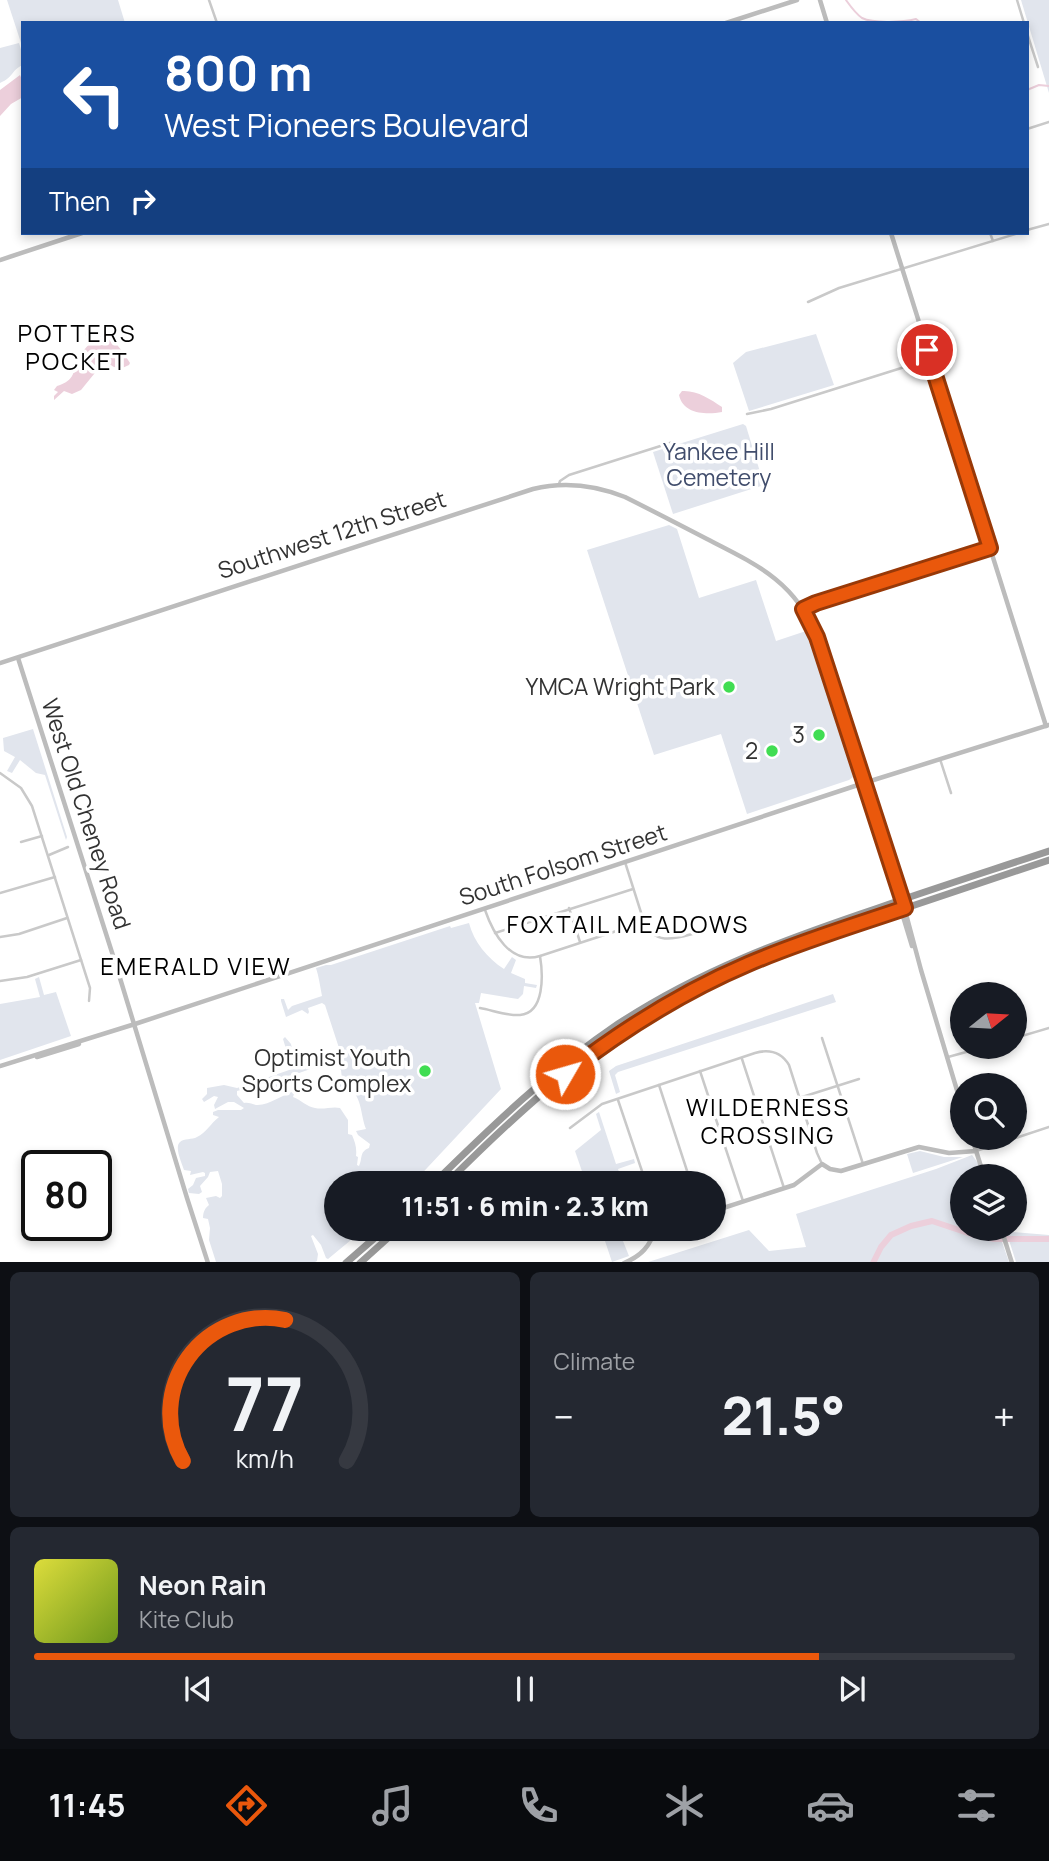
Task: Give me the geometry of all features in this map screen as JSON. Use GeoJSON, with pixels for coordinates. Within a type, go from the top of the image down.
{"type":"FeatureCollection","features":[{"type":"Feature","properties":{"kind":"highway"},"geometry":{"type":"LineString","coordinates":[[459,1171],[547,1088],[592,1053],[657,1010],[750,963],[1049,850]]}},
{"type":"Feature","properties":{"kind":"highway"},"geometry":{"type":"LineString","coordinates":[[447,1171],[551,1074],[596,1040],[689,982],[758,950],[1049,860]]}},
{"type":"Feature","properties":{"kind":"highway"},"geometry":{"type":"LineString","coordinates":[[346,1262],[371,1241]]}},
{"type":"Feature","properties":{"kind":"highway"},"geometry":{"type":"LineString","coordinates":[[360,1262],[384,1241]]}},
{"type":"Feature","properties":{"kind":"street"},"geometry":{"type":"LineString","coordinates":[[209,0],[216,21]]}},
{"type":"Feature","properties":{"kind":"street"},"geometry":{"type":"LineString","coordinates":[[732,21],[797,0]]}},
{"type":"Feature","properties":{"kind":"street"},"geometry":{"type":"LineString","coordinates":[[820,0],[826,21]]}},
{"type":"Feature","properties":{"kind":"street"},"geometry":{"type":"LineString","coordinates":[[1017,0],[1023,21]]}},
{"type":"Feature","properties":{"kind":"street"},"geometry":{"type":"LineString","coordinates":[[1029,39],[1038,67]]}},
{"type":"Feature","properties":{"kind":"street"},"geometry":{"type":"LineString","coordinates":[[1029,128],[1049,122]]}},
{"type":"Feature","properties":{"kind":"street"},"geometry":{"type":"LineString","coordinates":[[1029,229],[1049,223]]}},
{"type":"Feature","properties":{"kind":"street"},"geometry":{"type":"LineString","coordinates":[[0,260],[76,235]]}},
{"type":"Feature","properties":{"kind":"street"},"geometry":{"type":"LineString","coordinates":[[892,235],[1047,725]]}},
{"type":"Feature","properties":{"kind":"street"},"geometry":{"type":"LineString","coordinates":[[991,235],[993,241]]}},
{"type":"Feature","properties":{"kind":"street"},"geometry":{"type":"LineString","coordinates":[[808,302],[839,288],[1012,235]]}},
{"type":"Feature","properties":{"kind":"street"},"geometry":{"type":"LineString","coordinates":[[747,414],[771,409],[930,359]]}},
{"type":"Feature","properties":{"kind":"street","name":"Southwest 12th Street"},"geometry":{"type":"LineString","coordinates":[[0,663],[515,494],[559,485],[560,481],[569,475],[673,442]]}},
{"type":"Feature","properties":{"kind":"street"},"geometry":{"type":"LineString","coordinates":[[559,485],[601,489],[646,508],[764,569],[787,588],[803,609],[817,637],[864,783],[952,1073]]}},
{"type":"Feature","properties":{"kind":"street"},"geometry":{"type":"LineString","coordinates":[[803,609],[990,548]]}},
{"type":"Feature","properties":{"kind":"street","name":"West Old Cheney Road"},"geometry":{"type":"LineString","coordinates":[[18,658],[208,1262]]}},
{"type":"Feature","properties":{"kind":"street","name":"South Folsom Street"},"geometry":{"type":"LineString","coordinates":[[0,1068],[1047,725]]}},
{"type":"Feature","properties":{"kind":"street"},"geometry":{"type":"LineString","coordinates":[[940,759],[951,793]]}},
{"type":"Feature","properties":{"kind":"street"},"geometry":{"type":"LineString","coordinates":[[0,773],[28,796],[90,988],[89,1001]]}},
{"type":"Feature","properties":{"kind":"street"},"geometry":{"type":"LineString","coordinates":[[21,842],[42,836]]}},
{"type":"Feature","properties":{"kind":"street"},"geometry":{"type":"LineString","coordinates":[[48,855],[68,847]]}},
{"type":"Feature","properties":{"kind":"street"},"geometry":{"type":"LineString","coordinates":[[625,862],[644,922],[651,933],[665,939],[700,932]]}},
{"type":"Feature","properties":{"kind":"street"},"geometry":{"type":"LineString","coordinates":[[0,894],[55,877]]}},
{"type":"Feature","properties":{"kind":"street"},"geometry":{"type":"LineString","coordinates":[[495,933],[633,889]]}},
{"type":"Feature","properties":{"kind":"street"},"geometry":{"type":"LineString","coordinates":[[569,908],[580,943]]}},
{"type":"Feature","properties":{"kind":"street"},"geometry":{"type":"LineString","coordinates":[[485,909],[495,933],[505,945],[519,956],[530,958],[644,922]]}},
{"type":"Feature","properties":{"kind":"street"},"geometry":{"type":"LineString","coordinates":[[0,937],[19,934],[68,918]]}},
{"type":"Feature","properties":{"kind":"street"},"geometry":{"type":"LineString","coordinates":[[480,1008],[520,1015],[532,1010],[541,989],[540,956]]}},
{"type":"Feature","properties":{"kind":"street"},"geometry":{"type":"LineString","coordinates":[[0,981],[27,977],[81,960]]}},
{"type":"Feature","properties":{"kind":"street"},"geometry":{"type":"LineString","coordinates":[[1027,1034],[1049,1028]]}},
{"type":"Feature","properties":{"kind":"street"},"geometry":{"type":"LineString","coordinates":[[822,1038],[863,1164]]}},
{"type":"Feature","properties":{"kind":"street"},"geometry":{"type":"LineString","coordinates":[[570,1128],[596,1108],[618,1099],[761,1051],[775,1052],[789,1065],[817,1153],[822,1164],[830,1169],[841,1171],[901,1149],[919,1147],[949,1153],[976,1151],[1049,1127]]}},
{"type":"Feature","properties":{"kind":"street"},"geometry":{"type":"LineString","coordinates":[[741,1057],[784,1188]]}},
{"type":"Feature","properties":{"kind":"street"},"geometry":{"type":"LineString","coordinates":[[700,1071],[743,1202]]}},
{"type":"Feature","properties":{"kind":"street"},"geometry":{"type":"LineString","coordinates":[[799,1098],[859,1079]]}},
{"type":"Feature","properties":{"kind":"street"},"geometry":{"type":"LineString","coordinates":[[659,1085],[687,1171]]}},
{"type":"Feature","properties":{"kind":"street"},"geometry":{"type":"LineString","coordinates":[[618,1099],[642,1171]]}},
{"type":"Feature","properties":{"kind":"street"},"geometry":{"type":"LineString","coordinates":[[976,1151],[980,1164]]}},
{"type":"Feature","properties":{"kind":"street"},"geometry":{"type":"LineString","coordinates":[[726,1207],[784,1188],[801,1180],[822,1164]]}},
{"type":"Feature","properties":{"kind":"street"},"geometry":{"type":"LineString","coordinates":[[624,1262],[634,1258],[650,1241]]}},
{"type":"Feature","properties":{"kind":"street"},"geometry":{"type":"LineString","coordinates":[[1005,1241],[1012,1262]]}},
{"type":"Feature","properties":{"kind":"green space"},"geometry":{"type":"Polygon","coordinates":[[[7,0],[118,0],[124,21],[21,21],[21,43],[7,0]]]}},
{"type":"Feature","properties":{"kind":"green space"},"geometry":{"type":"Polygon","coordinates":[[[1021,0],[1049,0],[1049,93],[1029,21],[1021,0]]]}},
{"type":"Feature","properties":{"kind":"green space"},"geometry":{"type":"Polygon","coordinates":[[[19,43],[21,66],[0,83],[0,48],[19,43]]]}},
{"type":"Feature","properties":{"kind":"green space"},"geometry":{"type":"Polygon","coordinates":[[[816,334],[834,385],[749,411],[733,363],[746,352],[816,334]]]}},
{"type":"Feature","properties":{"kind":"green space","name":"Yankee Hill Cemetery"},"geometry":{"type":"Polygon","coordinates":[[[743,424],[746,426],[764,485],[673,514],[653,452],[743,424]]]}},
{"type":"Feature","properties":{"kind":"green space","name":"YMCA Wright Park"},"geometry":{"type":"Polygon","coordinates":[[[669,525],[677,529],[699,598],[756,580],[776,641],[809,630],[849,758],[853,777],[849,780],[747,814],[721,734],[654,755],[587,550],[669,525]]]}},
{"type":"Feature","properties":{"kind":"green space"},"geometry":{"type":"Polygon","coordinates":[[[33,729],[66,840],[45,775],[36,773],[20,760],[12,773],[7,771],[15,757],[4,751],[3,738],[33,729]]]}},
{"type":"Feature","properties":{"kind":"green space"},"geometry":{"type":"Polygon","coordinates":[[[469,923],[478,943],[492,960],[504,969],[512,957],[516,960],[511,973],[525,979],[525,983],[537,985],[536,988],[524,986],[523,994],[518,999],[481,993],[479,1003],[475,1003],[501,1089],[424,1171],[324,1171],[324,1241],[350,1241],[328,1259],[313,1235],[311,1236],[318,1254],[315,1262],[216,1262],[209,1240],[208,1219],[203,1218],[204,1210],[209,1205],[206,1198],[222,1196],[218,1171],[210,1172],[200,1186],[202,1192],[189,1193],[188,1189],[196,1178],[205,1176],[205,1173],[190,1175],[191,1171],[184,1170],[178,1144],[203,1133],[219,1117],[213,1115],[213,1112],[244,1108],[234,1102],[228,1102],[215,1109],[218,1097],[214,1096],[204,1102],[202,1099],[207,1094],[207,1088],[224,1085],[237,1088],[292,1069],[283,1039],[285,1037],[291,1044],[296,1067],[338,1053],[339,1048],[325,1005],[322,1003],[308,1008],[308,1014],[302,1010],[286,1017],[281,999],[284,999],[288,1010],[292,1006],[322,996],[316,968],[450,926],[451,928],[469,923]],[[332,1065],[316,1067],[285,1078],[286,1086],[277,1089],[273,1081],[237,1091],[237,1095],[244,1103],[261,1105],[295,1091],[293,1097],[312,1107],[340,1108],[348,1120],[348,1134],[352,1135],[354,1140],[359,1166],[362,1153],[370,1144],[356,1131],[366,1129],[359,1101],[352,1091],[339,1088],[335,1082],[342,1079],[341,1070],[332,1065]]]}},
{"type":"Feature","properties":{"kind":"green space"},"geometry":{"type":"Polygon","coordinates":[[[39,977],[44,995],[56,992],[71,1036],[0,1060],[0,1004],[40,997],[35,979],[39,977]]]}},
{"type":"Feature","properties":{"kind":"green space"},"geometry":{"type":"Polygon","coordinates":[[[833,994],[836,1002],[618,1072],[615,1075],[620,1092],[616,1094],[609,1071],[616,1066],[833,994]]]}},
{"type":"Feature","properties":{"kind":"green space"},"geometry":{"type":"Polygon","coordinates":[[[599,1112],[616,1164],[634,1159],[635,1163],[618,1169],[619,1171],[582,1171],[575,1151],[601,1130],[596,1114],[599,1112]]]}},
{"type":"Feature","properties":{"kind":"green space"},"geometry":{"type":"Polygon","coordinates":[[[920,1151],[944,1157],[963,1157],[913,1173],[907,1154],[920,1151]]]}},
{"type":"Feature","properties":{"kind":"green space"},"geometry":{"type":"Polygon","coordinates":[[[972,1155],[978,1164],[950,1164],[950,1241],[1000,1241],[1009,1262],[648,1262],[714,1241],[726,1241],[726,1237],[749,1230],[769,1251],[806,1247],[796,1214],[972,1155]]]}},
{"type":"Feature","properties":{"kind":"green space"},"geometry":{"type":"Polygon","coordinates":[[[1027,1233],[1049,1235],[1049,1262],[1016,1262],[1009,1241],[1027,1241],[1027,1233]]]}},
{"type":"Feature","properties":{"kind":"green space"},"geometry":{"type":"Polygon","coordinates":[[[605,1241],[623,1241],[629,1256],[612,1262],[605,1241]]]}},
{"type":"Feature","properties":{"kind":"shaded area"},"geometry":{"type":"Polygon","coordinates":[[[20,75],[21,98],[0,116],[0,90],[20,75]]]}},
{"type":"Feature","properties":{"kind":"shaded area"},"geometry":{"type":"Polygon","coordinates":[[[86,329],[101,333],[112,340],[130,363],[120,369],[103,363],[81,390],[72,394],[64,391],[54,400],[58,392],[54,390],[72,377],[75,359],[91,343],[85,335],[86,329]]]}},
{"type":"Feature","properties":{"kind":"shaded area"},"geometry":{"type":"Polygon","coordinates":[[[682,391],[708,398],[722,407],[722,412],[702,413],[690,410],[681,401],[679,395],[682,391]]]}},
{"type":"Feature","properties":{"kind":"waterway"},"geometry":{"type":"LineString","coordinates":[[846,0],[862,18],[874,21]]}},
{"type":"Feature","properties":{"kind":"waterway"},"geometry":{"type":"LineString","coordinates":[[904,21],[918,21]]}},
{"type":"Feature","properties":{"kind":"waterway"},"geometry":{"type":"LineString","coordinates":[[1029,89],[1039,85],[1049,86]]}},
{"type":"Feature","properties":{"kind":"waterway"},"geometry":{"type":"LineString","coordinates":[[874,1262],[891,1235],[932,1221],[994,1239],[1049,1239]]}},
{"type":"Feature","properties":{"kind":"place","name":"YMCA Wright Park"},"geometry":{"type":"Point","coordinates":[729,687]}},
{"type":"Feature","properties":{"kind":"place","name":"3"},"geometry":{"type":"Point","coordinates":[819,735]}},
{"type":"Feature","properties":{"kind":"place","name":"2"},"geometry":{"type":"Point","coordinates":[772,751]}},
{"type":"Feature","properties":{"kind":"place","name":"Optimist Youth Sports Complex"},"geometry":{"type":"Point","coordinates":[425,1071]}},
{"type":"Feature","properties":{"kind":"district","name":"POTTERS POCKET"},"geometry":{"type":"Point","coordinates":[77,348]}},
{"type":"Feature","properties":{"kind":"district","name":"FOXTAIL MEADOWS"},"geometry":{"type":"Point","coordinates":[628,925]}},
{"type":"Feature","properties":{"kind":"district","name":"EMERALD VIEW"},"geometry":{"type":"Point","coordinates":[196,967]}},
{"type":"Feature","properties":{"kind":"district","name":"WILDERNESS CROSSING"},"geometry":{"type":"Point","coordinates":[768,1122]}},
{"type":"Feature","properties":{"kind":"route"},"geometry":{"type":"LineString","coordinates":[[565,1074],[657,1010],[726,974],[801,943],[905,908],[817,637],[803,609],[990,548],[927,350]]}}]}
